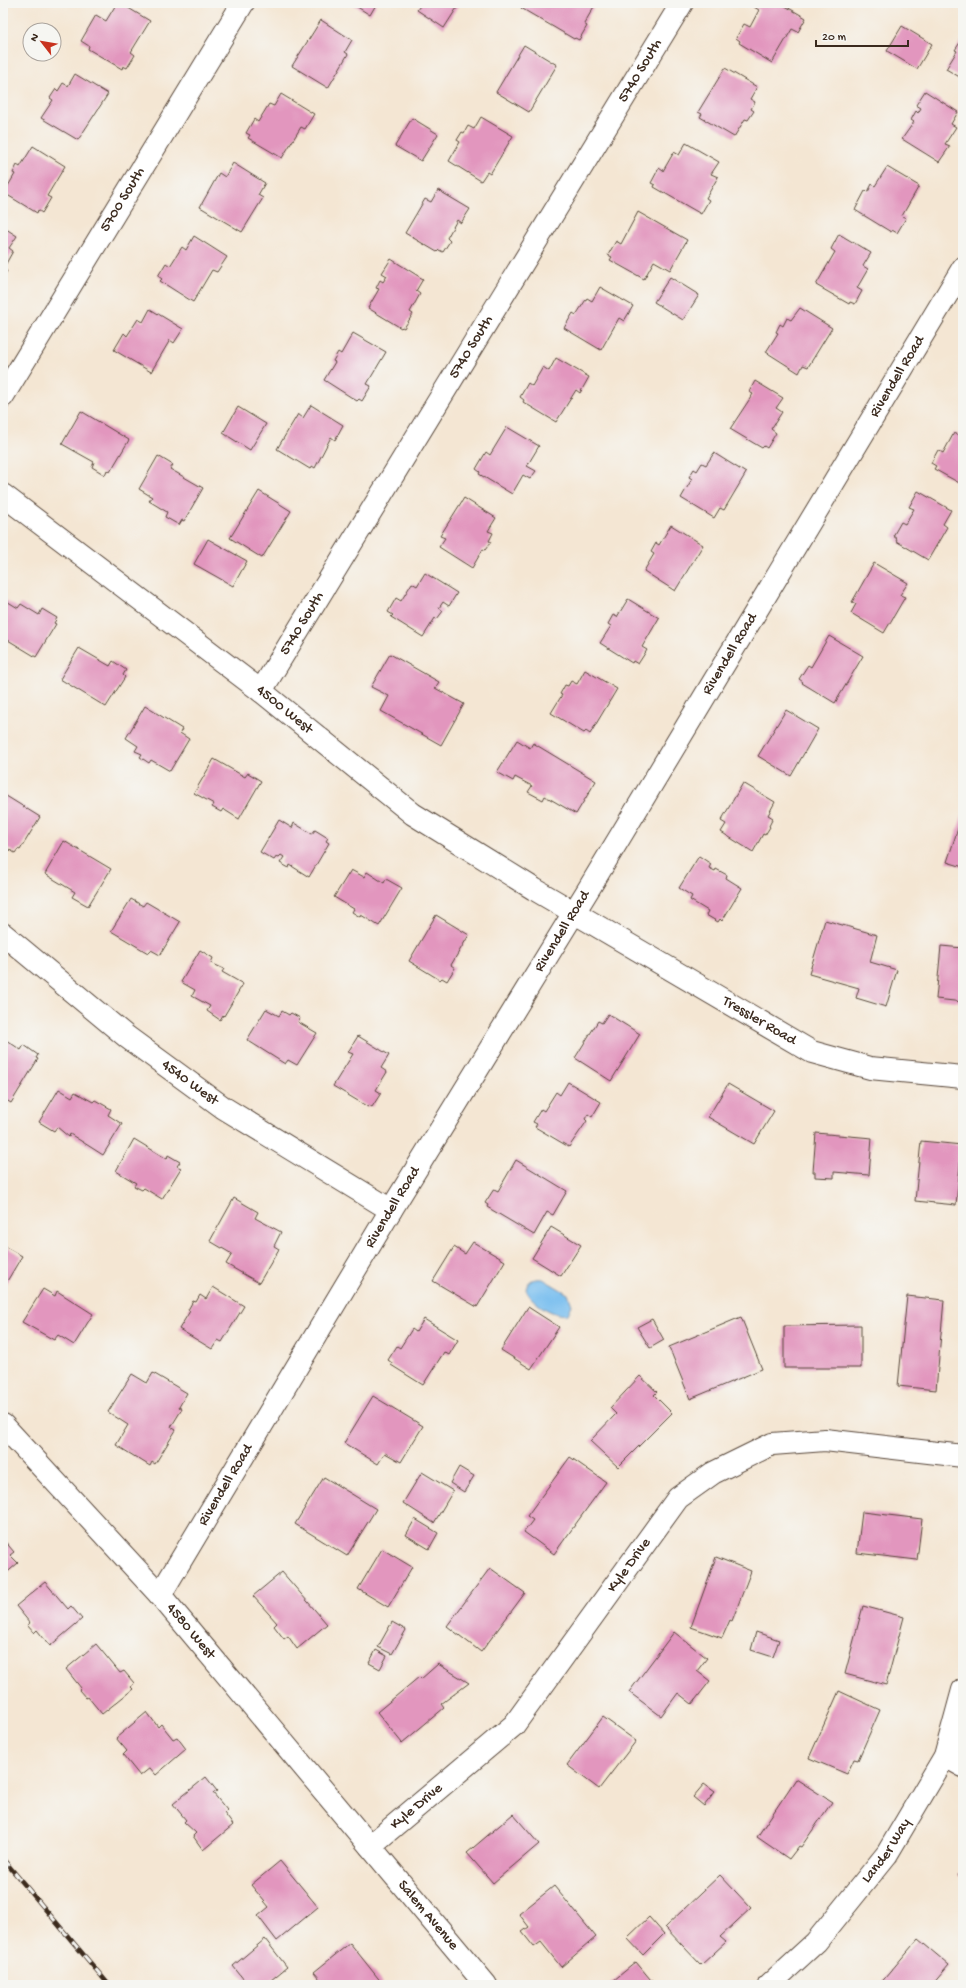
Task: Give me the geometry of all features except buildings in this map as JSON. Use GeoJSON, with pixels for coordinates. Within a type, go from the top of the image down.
{"type":"FeatureCollection","features":[{"type":"Feature","properties":{"kind":"street","name":"5700 South"},"geometry":{"type":"LineString","coordinates":[[3,396],[243,3]]}},
{"type":"Feature","properties":{"kind":"street","name":"5740 South"},"geometry":{"type":"LineString","coordinates":[[261,691],[682,3]]}},
{"type":"Feature","properties":{"kind":"street","name":"Rivendell Road"},"geometry":{"type":"LineString","coordinates":[[160,1595],[390,1210],[574,912],[963,268]]}},
{"type":"Feature","properties":{"kind":"street","name":"4500 West"},"geometry":{"type":"LineString","coordinates":[[3,495],[261,691],[413,814],[574,912]]}},
{"type":"Feature","properties":{"kind":"street","name":"Tressler Road"},"geometry":{"type":"LineString","coordinates":[[574,912],[812,1052],[870,1068],[963,1077]]}},
{"type":"Feature","properties":{"kind":"street","name":"4540 West"},"geometry":{"type":"LineString","coordinates":[[3,934],[127,1037],[224,1108],[390,1210]]}},
{"type":"Feature","properties":{"kind":"street","name":"4580 West"},"geometry":{"type":"LineString","coordinates":[[3,1425],[160,1595],[370,1846]]}},
{"type":"Feature","properties":{"kind":"street","name":"Kyle Drive"},"geometry":{"type":"LineString","coordinates":[[370,1846],[514,1726],[678,1498],[713,1473],[772,1444],[825,1440],[963,1456]]}},
{"type":"Feature","properties":{"kind":"street","name":"Lander Way"},"geometry":{"type":"LineString","coordinates":[[769,1985],[816,1942],[887,1854],[954,1761],[963,1690]]}},
{"type":"Feature","properties":{"kind":"street","name":"Salem Avenue"},"geometry":{"type":"LineString","coordinates":[[370,1846],[486,1985]]}},
{"type":"Feature","properties":{"kind":"water"},"geometry":{"type":"Polygon","coordinates":[[[534,1279],[543,1279],[568,1294],[572,1305],[568,1314],[557,1314],[544,1308],[528,1294],[526,1289],[530,1282],[534,1279]]]}},
{"type":"Feature","properties":{"kind":"railway"},"geometry":{"type":"LineString","coordinates":[[3,1859],[109,1985]]}}]}
